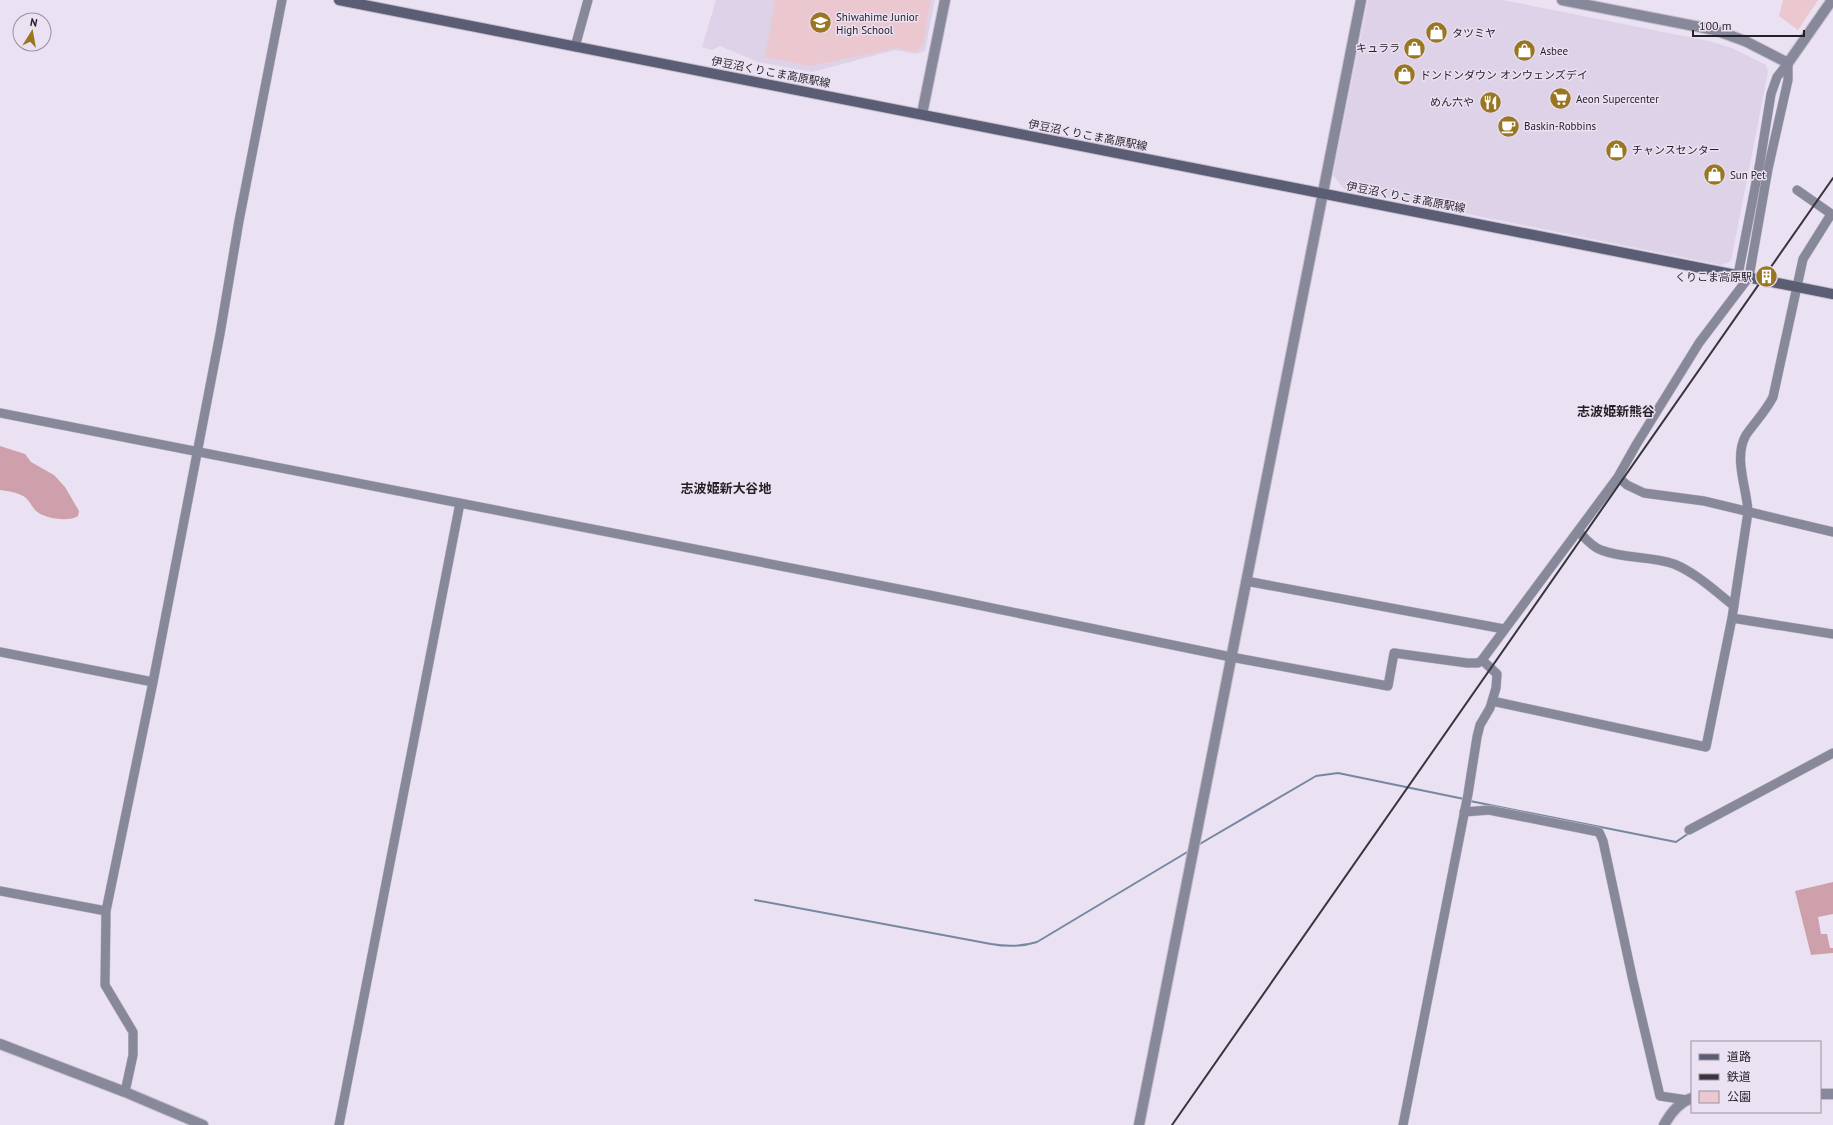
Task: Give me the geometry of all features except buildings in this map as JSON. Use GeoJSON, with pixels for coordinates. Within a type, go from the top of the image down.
{"type":"FeatureCollection","features":[{"type":"Feature","properties":{"kind":"main road","name":"伊豆沼くりこま高原駅線"},"geometry":{"type":"LineString","coordinates":[[339,0],[1833,294]]}},
{"type":"Feature","properties":{"kind":"street"},"geometry":{"type":"LineString","coordinates":[[125,1092],[133,1055],[133,1032],[105,985],[106,911],[153,682],[282,0]]}},
{"type":"Feature","properties":{"kind":"street"},"geometry":{"type":"LineString","coordinates":[[576,46],[588,0]]}},
{"type":"Feature","properties":{"kind":"street"},"geometry":{"type":"LineString","coordinates":[[922,114],[945,0]]}},
{"type":"Feature","properties":{"kind":"street"},"geometry":{"type":"LineString","coordinates":[[1139,1125],[1361,0]]}},
{"type":"Feature","properties":{"kind":"street"},"geometry":{"type":"LineString","coordinates":[[1562,0],[1715,30],[1744,41],[1788,63]]}},
{"type":"Feature","properties":{"kind":"street"},"geometry":{"type":"LineString","coordinates":[[1738,275],[1760,162],[1771,94],[1776,77],[1830,7]]}},
{"type":"Feature","properties":{"kind":"street"},"geometry":{"type":"LineString","coordinates":[[0,413],[934,596],[1231,657],[1388,686],[1394,653],[1467,663],[1478,663],[1482,660],[1618,477],[1699,343],[1749,277],[1783,99],[1788,80],[1788,63]]}},
{"type":"Feature","properties":{"kind":"street"},"geometry":{"type":"LineString","coordinates":[[1760,162],[1768,145],[1777,101],[1779,98],[1783,99]]}},
{"type":"Feature","properties":{"kind":"street"},"geometry":{"type":"LineString","coordinates":[[1492,700],[1706,747],[1732,618],[1748,512],[1740,468],[1743,446],[1746,436],[1769,405],[1773,397],[1803,259],[1830,216],[1830,213],[1797,190]]}},
{"type":"Feature","properties":{"kind":"street"},"geometry":{"type":"LineString","coordinates":[[1750,214],[1762,207]]}},
{"type":"Feature","properties":{"kind":"street"},"geometry":{"type":"LineString","coordinates":[[1618,477],[1627,485],[1644,493],[1704,501],[1833,532]]}},
{"type":"Feature","properties":{"kind":"street"},"geometry":{"type":"LineString","coordinates":[[339,1125],[460,503]]}},
{"type":"Feature","properties":{"kind":"street"},"geometry":{"type":"LineString","coordinates":[[1578,531],[1590,543],[1601,550],[1659,560],[1675,565],[1698,578],[1734,606]]}},
{"type":"Feature","properties":{"kind":"street"},"geometry":{"type":"LineString","coordinates":[[1246,581],[1504,630]]}},
{"type":"Feature","properties":{"kind":"street"},"geometry":{"type":"LineString","coordinates":[[1732,618],[1833,634]]}},
{"type":"Feature","properties":{"kind":"street"},"geometry":{"type":"LineString","coordinates":[[0,652],[153,682]]}},
{"type":"Feature","properties":{"kind":"street"},"geometry":{"type":"LineString","coordinates":[[1403,1125],[1468,794],[1477,737],[1480,725],[1490,708],[1497,674],[1482,660]]}},
{"type":"Feature","properties":{"kind":"street"},"geometry":{"type":"LineString","coordinates":[[1689,830],[1833,753]]}},
{"type":"Feature","properties":{"kind":"street"},"geometry":{"type":"LineString","coordinates":[[1465,809],[1489,810],[1600,832],[1660,1096],[1689,1099]]}},
{"type":"Feature","properties":{"kind":"street"},"geometry":{"type":"LineString","coordinates":[[0,891],[106,911]]}},
{"type":"Feature","properties":{"kind":"street"},"geometry":{"type":"LineString","coordinates":[[0,1044],[125,1092],[203,1125]]}},
{"type":"Feature","properties":{"kind":"street"},"geometry":{"type":"LineString","coordinates":[[1821,1094],[1833,1094]]}},
{"type":"Feature","properties":{"kind":"street"},"geometry":{"type":"LineString","coordinates":[[1664,1125],[1670,1115],[1689,1099]]}},
{"type":"Feature","properties":{"kind":"shaded area","name":"Shiwahime Junior High School"},"geometry":{"type":"Polygon","coordinates":[[[716,0],[935,0],[925,51],[916,54],[895,50],[812,72],[758,62],[720,46],[712,50],[702,47],[716,0]]]}},
{"type":"Feature","properties":{"kind":"shaded area"},"geometry":{"type":"Polygon","coordinates":[[[1368,0],[1503,0],[1709,41],[1732,48],[1766,65],[1768,72],[1731,261],[1721,265],[1344,189],[1333,175],[1368,0]]]}},
{"type":"Feature","properties":{"kind":"shaded area"},"geometry":{"type":"Polygon","coordinates":[[[0,446],[25,454],[31,462],[54,475],[65,487],[79,511],[78,516],[69,519],[57,519],[45,516],[36,511],[24,496],[14,492],[0,490],[0,446]]]}},
{"type":"Feature","properties":{"kind":"shaded area"},"geometry":{"type":"Polygon","coordinates":[[[1833,882],[1833,914],[1818,917],[1821,934],[1827,934],[1830,948],[1833,948],[1833,953],[1811,955],[1795,891],[1833,882]]]}},
{"type":"Feature","properties":{"kind":"green space","name":"Shiwahime Junior High School"},"geometry":{"type":"Polygon","coordinates":[[[775,0],[931,0],[923,45],[915,52],[897,48],[810,66],[765,57],[775,0]]]}},
{"type":"Feature","properties":{"kind":"green space"},"geometry":{"type":"Polygon","coordinates":[[[1783,0],[1818,0],[1798,30],[1779,16],[1783,0]]]}},
{"type":"Feature","properties":{"kind":"waterway"},"geometry":{"type":"LineString","coordinates":[[1198,845],[1316,776],[1338,773],[1464,799]]}},
{"type":"Feature","properties":{"kind":"waterway"},"geometry":{"type":"LineString","coordinates":[[1470,801],[1676,842],[1689,833]]}},
{"type":"Feature","properties":{"kind":"waterway"},"geometry":{"type":"LineString","coordinates":[[755,900],[991,944],[1020,946],[1037,942],[1189,851]]}},
{"type":"Feature","properties":{"kind":"railway"},"geometry":{"type":"LineString","coordinates":[[1172,1125],[1833,178]]}},
{"type":"Feature","properties":{"kind":"place","name":"Shiwahime Junior High School"},"geometry":{"type":"Point","coordinates":[820,23]}},
{"type":"Feature","properties":{"kind":"place","name":"タツミヤ"},"geometry":{"type":"Point","coordinates":[1437,33]}},
{"type":"Feature","properties":{"kind":"place","name":"キュララ"},"geometry":{"type":"Point","coordinates":[1415,48]}},
{"type":"Feature","properties":{"kind":"place","name":"Asbee"},"geometry":{"type":"Point","coordinates":[1524,51]}},
{"type":"Feature","properties":{"kind":"place","name":"ドンドンダウン オンウェンズデイ"},"geometry":{"type":"Point","coordinates":[1404,75]}},
{"type":"Feature","properties":{"kind":"place","name":"Aeon Supercenter"},"geometry":{"type":"Point","coordinates":[1560,99]}},
{"type":"Feature","properties":{"kind":"place","name":"めん六や"},"geometry":{"type":"Point","coordinates":[1490,102]}},
{"type":"Feature","properties":{"kind":"place","name":"Baskin-Robbins"},"geometry":{"type":"Point","coordinates":[1509,126]}},
{"type":"Feature","properties":{"kind":"place","name":"チャンスセンター"},"geometry":{"type":"Point","coordinates":[1617,150]}},
{"type":"Feature","properties":{"kind":"place","name":"Sun Pet"},"geometry":{"type":"Point","coordinates":[1714,175]}},
{"type":"Feature","properties":{"kind":"place","name":"くりこま高原駅"},"geometry":{"type":"Point","coordinates":[1767,277]}},
{"type":"Feature","properties":{"kind":"district","name":"志波姫新熊谷"},"geometry":{"type":"Point","coordinates":[1616,411]}},
{"type":"Feature","properties":{"kind":"district","name":"志波姫新大谷地"},"geometry":{"type":"Point","coordinates":[726,488]}}]}
